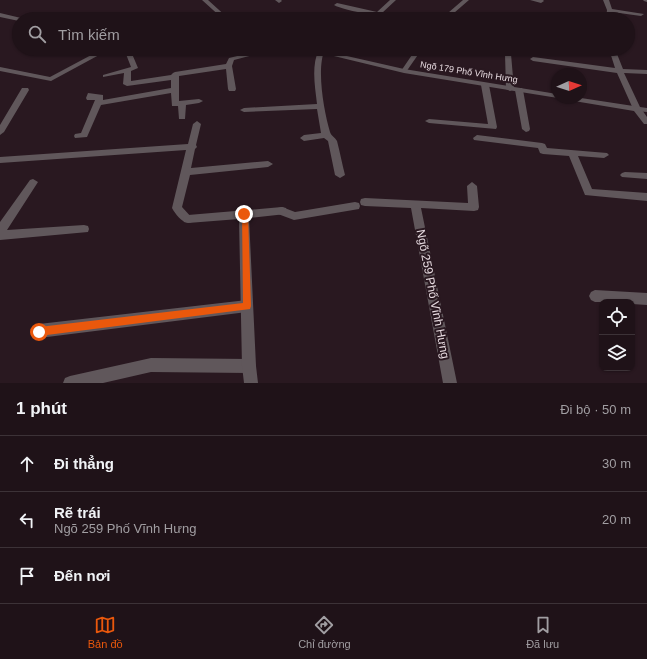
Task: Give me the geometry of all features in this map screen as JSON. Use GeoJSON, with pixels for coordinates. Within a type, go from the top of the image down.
{"type":"FeatureCollection","features":[{"type":"Feature","properties":{"kind":"street"},"geometry":{"type":"LineString","coordinates":[[205,0],[218,12]]}},
{"type":"Feature","properties":{"kind":"street"},"geometry":{"type":"LineString","coordinates":[[380,12],[393,0]]}},
{"type":"Feature","properties":{"kind":"street"},"geometry":{"type":"LineString","coordinates":[[452,12],[466,0]]}},
{"type":"Feature","properties":{"kind":"street"},"geometry":{"type":"LineString","coordinates":[[533,0],[541,1]]}},
{"type":"Feature","properties":{"kind":"street"},"geometry":{"type":"LineString","coordinates":[[606,0],[610,10],[626,12]]}},
{"type":"Feature","properties":{"kind":"street"},"geometry":{"type":"LineString","coordinates":[[338,5],[369,12]]}},
{"type":"Feature","properties":{"kind":"street"},"geometry":{"type":"LineString","coordinates":[[635,13],[641,14]]}},
{"type":"Feature","properties":{"kind":"street"},"geometry":{"type":"LineString","coordinates":[[0,15],[12,18]]}},
{"type":"Feature","properties":{"kind":"street"},"geometry":{"type":"LineString","coordinates":[[0,69],[51,79],[93,56]]}},
{"type":"Feature","properties":{"kind":"street"},"geometry":{"type":"LineString","coordinates":[[105,76],[135,68],[130,56]]}},
{"type":"Feature","properties":{"kind":"street"},"geometry":{"type":"LineString","coordinates":[[232,89],[229,66],[231,60],[247,56]]}},
{"type":"Feature","properties":{"kind":"street"},"geometry":{"type":"LineString","coordinates":[[320,56],[318,81],[326,135],[332,140],[340,175]]}},
{"type":"Feature","properties":{"kind":"street","name":"Ngõ 179 Phố Vĩnh Hưng"},"geometry":{"type":"LineString","coordinates":[[344,56],[404,71],[551,95]]}},
{"type":"Feature","properties":{"kind":"street"},"geometry":{"type":"LineString","coordinates":[[404,71],[414,56]]}},
{"type":"Feature","properties":{"kind":"street"},"geometry":{"type":"LineString","coordinates":[[508,56],[510,89]]}},
{"type":"Feature","properties":{"kind":"street"},"geometry":{"type":"LineString","coordinates":[[615,56],[637,109],[647,122]]}},
{"type":"Feature","properties":{"kind":"street"},"geometry":{"type":"LineString","coordinates":[[533,59],[620,71],[647,72]]}},
{"type":"Feature","properties":{"kind":"street"},"geometry":{"type":"LineString","coordinates":[[199,101],[175,104],[175,74],[229,66]]}},
{"type":"Feature","properties":{"kind":"street"},"geometry":{"type":"LineString","coordinates":[[128,70],[127,84],[175,77]]}},
{"type":"Feature","properties":{"kind":"street"},"geometry":{"type":"LineString","coordinates":[[429,121],[493,127],[485,85]]}},
{"type":"Feature","properties":{"kind":"street"},"geometry":{"type":"LineString","coordinates":[[0,132],[25,90]]}},
{"type":"Feature","properties":{"kind":"street"},"geometry":{"type":"LineString","coordinates":[[98,103],[174,90]]}},
{"type":"Feature","properties":{"kind":"street"},"geometry":{"type":"LineString","coordinates":[[519,90],[526,129]]}},
{"type":"Feature","properties":{"kind":"street"},"geometry":{"type":"LineString","coordinates":[[78,136],[84,135],[100,97],[90,98],[91,95]]}},
{"type":"Feature","properties":{"kind":"street"},"geometry":{"type":"LineString","coordinates":[[587,101],[647,110]]}},
{"type":"Feature","properties":{"kind":"street"},"geometry":{"type":"LineString","coordinates":[[182,103],[182,117]]}},
{"type":"Feature","properties":{"kind":"street"},"geometry":{"type":"LineString","coordinates":[[244,110],[322,106]]}},
{"type":"Feature","properties":{"kind":"street"},"geometry":{"type":"LineString","coordinates":[[197,124],[177,208],[188,219],[282,211],[294,216],[360,204],[415,204],[474,207],[472,186]]}},
{"type":"Feature","properties":{"kind":"street"},"geometry":{"type":"LineString","coordinates":[[304,138],[326,135]]}},
{"type":"Feature","properties":{"kind":"street"},"geometry":{"type":"LineString","coordinates":[[477,138],[542,146],[543,151],[604,155]]}},
{"type":"Feature","properties":{"kind":"street"},"geometry":{"type":"LineString","coordinates":[[0,160],[192,147]]}},
{"type":"Feature","properties":{"kind":"street"},"geometry":{"type":"LineString","coordinates":[[572,153],[589,192],[647,197]]}},
{"type":"Feature","properties":{"kind":"street"},"geometry":{"type":"LineString","coordinates":[[186,172],[268,164]]}},
{"type":"Feature","properties":{"kind":"street"},"geometry":{"type":"LineString","coordinates":[[624,175],[647,176]]}},
{"type":"Feature","properties":{"kind":"street"},"geometry":{"type":"LineString","coordinates":[[0,231],[33,182]]}},
{"type":"Feature","properties":{"kind":"street","name":"Ngõ 259 Phố Vĩnh Hưng"},"geometry":{"type":"LineString","coordinates":[[415,204],[450,383]]}},
{"type":"Feature","properties":{"kind":"street"},"geometry":{"type":"LineString","coordinates":[[244,214],[249,366],[251,383]]}},
{"type":"Feature","properties":{"kind":"street"},"geometry":{"type":"LineString","coordinates":[[0,235],[84,229]]}},
{"type":"Feature","properties":{"kind":"street"},"geometry":{"type":"LineString","coordinates":[[595,296],[647,299]]}},
{"type":"Feature","properties":{"kind":"street"},"geometry":{"type":"LineString","coordinates":[[39,332],[247,306]]}},
{"type":"Feature","properties":{"kind":"street"},"geometry":{"type":"LineString","coordinates":[[70,383],[151,365],[249,366]]}},
{"type":"Feature","properties":{"kind":"route"},"geometry":{"type":"LineString","coordinates":[[39,332],[247,306],[244,214]]}}]}
